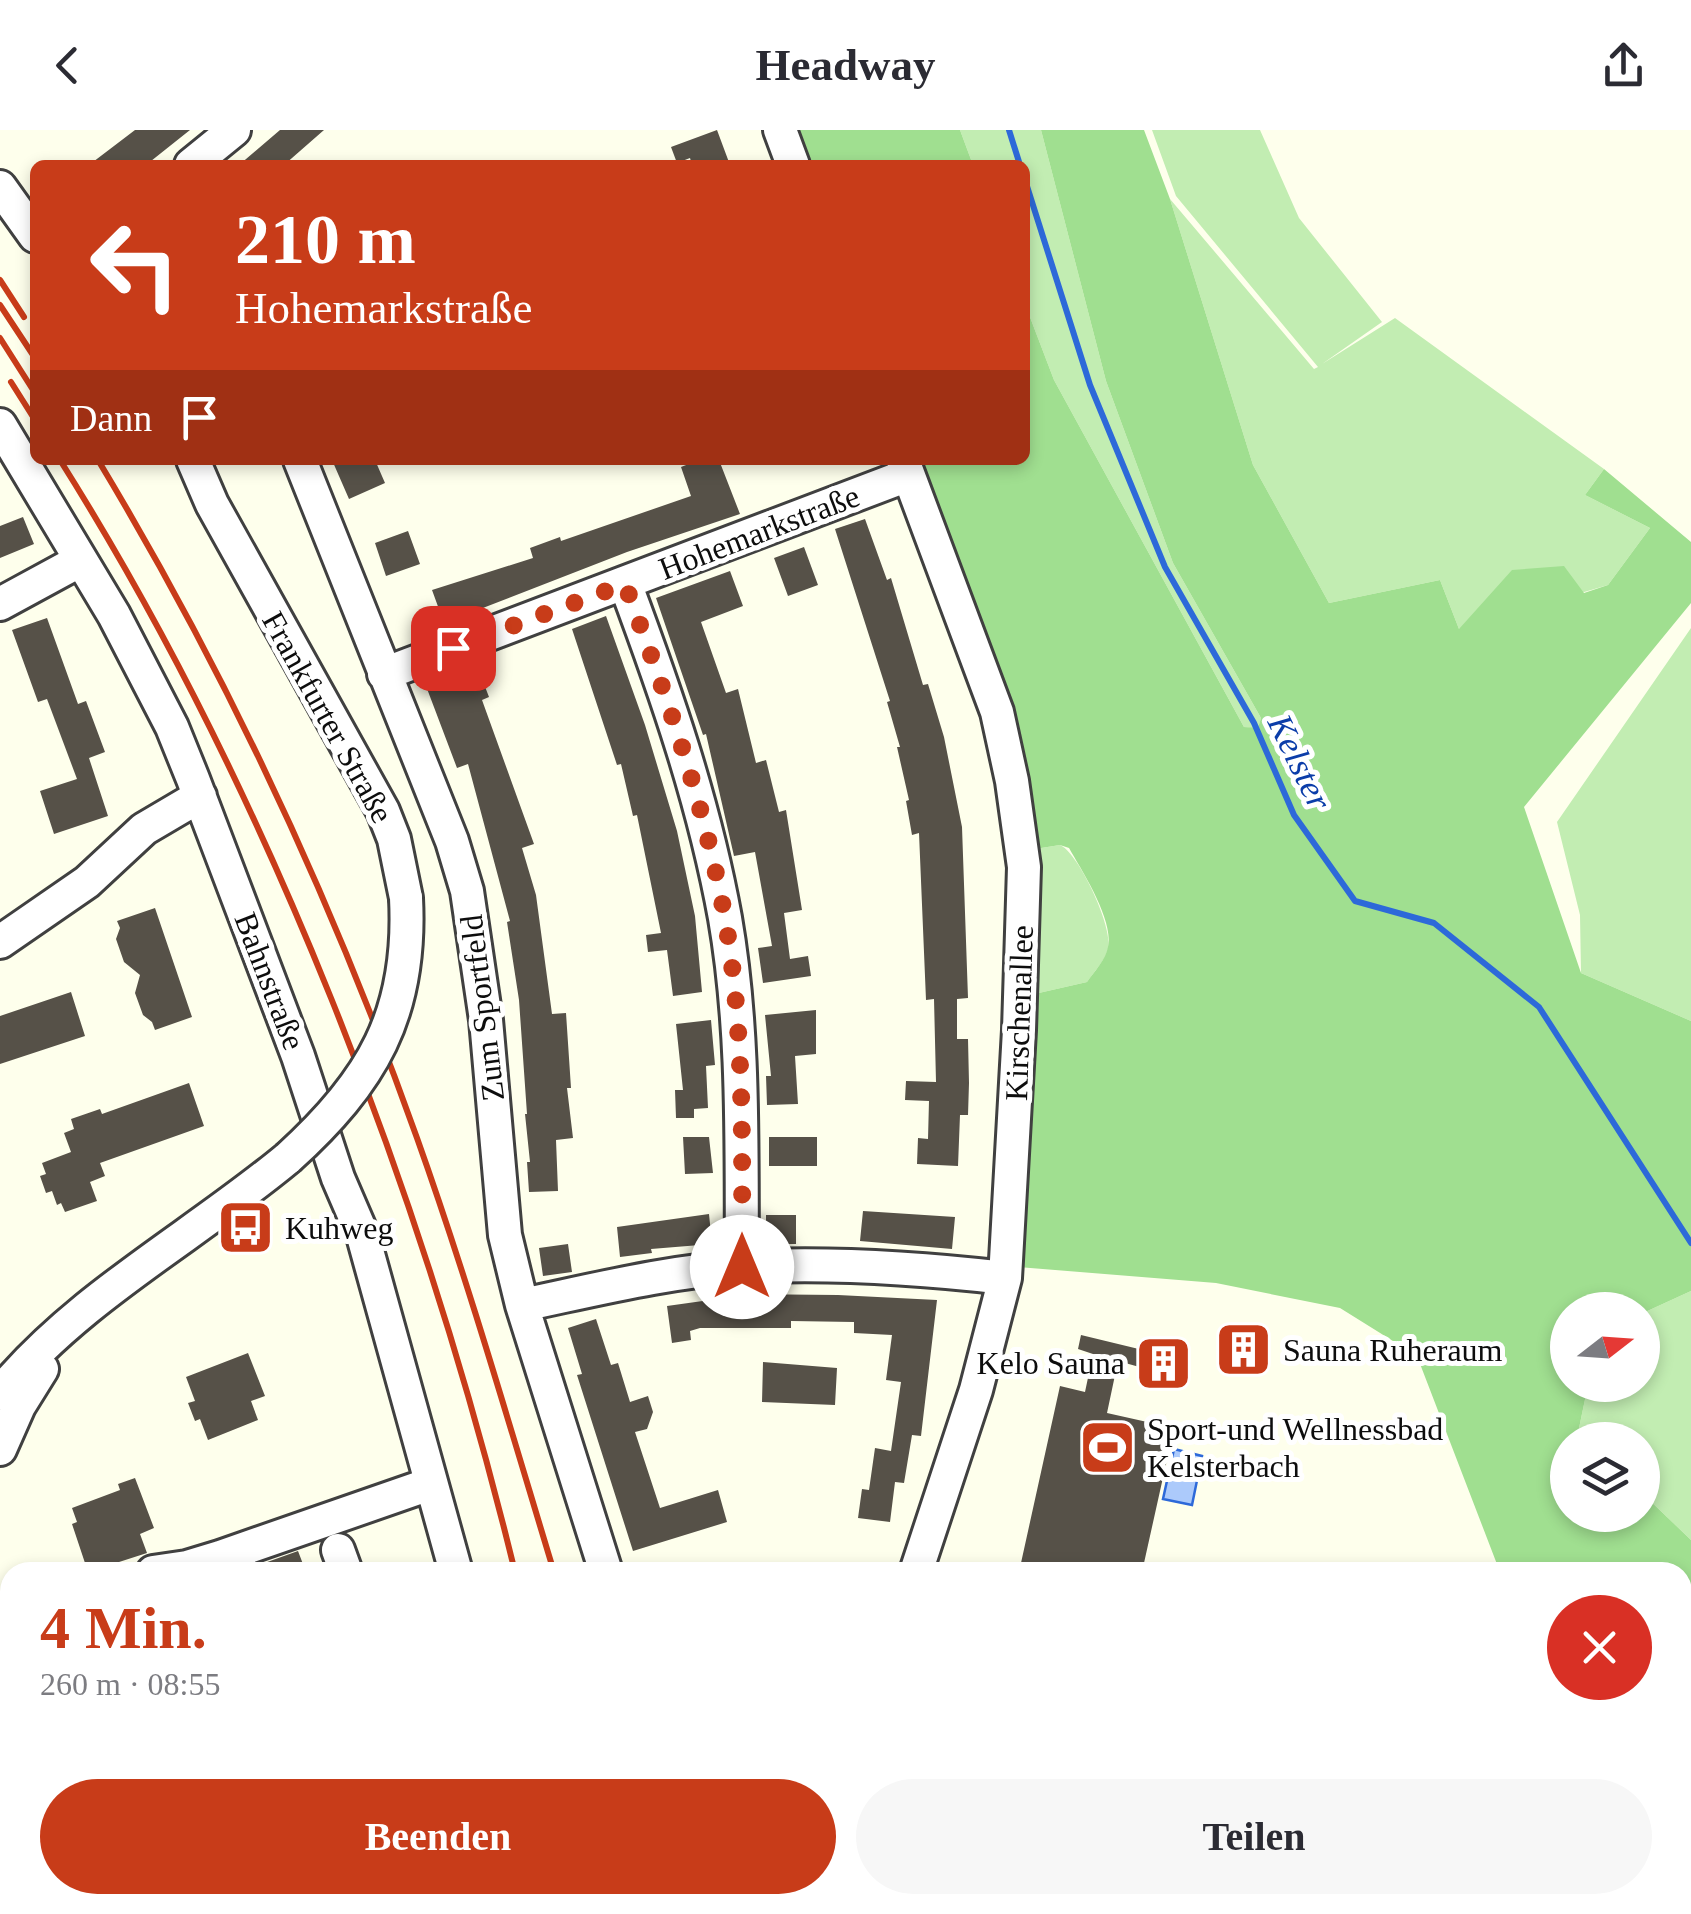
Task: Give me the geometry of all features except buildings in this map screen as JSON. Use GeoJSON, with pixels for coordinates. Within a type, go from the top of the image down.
{"type":"FeatureCollection","features":[{"type":"Feature","properties":{"kind":"street"},"geometry":{"type":"LineString","coordinates":[[197,160],[234,130]]}},
{"type":"Feature","properties":{"kind":"street"},"geometry":{"type":"LineString","coordinates":[[780,130],[791,160]]}},
{"type":"Feature","properties":{"kind":"street"},"geometry":{"type":"LineString","coordinates":[[0,188],[30,229]]}},
{"type":"Feature","properties":{"kind":"street","name":"Bahnstraße"},"geometry":{"type":"LineString","coordinates":[[0,425],[114,614],[172,728],[200,796],[298,1056],[344,1193],[364,1236],[453,1562]]}},
{"type":"Feature","properties":{"kind":"street","name":"Frankfurter Straße"},"geometry":{"type":"LineString","coordinates":[[0,1393],[37,1352],[135,1272],[288,1158],[340,1107],[390,1026],[406,964],[406,898],[394,839],[376,796],[252,578],[195,465]]}},
{"type":"Feature","properties":{"kind":"street","name":"Zum Sportfeld"},"geometry":{"type":"LineString","coordinates":[[302,465],[452,841],[467,891],[486,1020],[505,1236],[522,1305],[603,1562]]}},
{"type":"Feature","properties":{"kind":"street","name":"Hohemarkstraße"},"geometry":{"type":"LineString","coordinates":[[384,674],[625,584],[906,468]]}},
{"type":"Feature","properties":{"kind":"street","name":"Kirschenallee"},"geometry":{"type":"LineString","coordinates":[[906,468],[996,712],[1022,843],[1019,1030],[1005,1278],[976,1390],[920,1562]]}},
{"type":"Feature","properties":{"kind":"street"},"geometry":{"type":"LineString","coordinates":[[0,604],[81,560]]}},
{"type":"Feature","properties":{"kind":"street"},"geometry":{"type":"LineString","coordinates":[[625,584],[686,755],[726,922],[742,1080],[742,1267]]}},
{"type":"Feature","properties":{"kind":"street"},"geometry":{"type":"LineString","coordinates":[[0,942],[88,882],[144,829],[200,796]]}},
{"type":"Feature","properties":{"kind":"street"},"geometry":{"type":"LineString","coordinates":[[522,1305],[652,1278],[742,1267],[899,1268],[1005,1278]]}},
{"type":"Feature","properties":{"kind":"street"},"geometry":{"type":"LineString","coordinates":[[0,1448],[19,1406],[84,1313]]}},
{"type":"Feature","properties":{"kind":"street"},"geometry":{"type":"LineString","coordinates":[[204,1562],[430,1484]]}},
{"type":"Feature","properties":{"kind":"green space"},"geometry":{"type":"Polygon","coordinates":[[[796,130],[960,130],[971,160],[807,160],[796,130]]]}},
{"type":"Feature","properties":{"kind":"green space"},"geometry":{"type":"Polygon","coordinates":[[[960,130],[1041,130],[1106,381],[1173,563],[1261,718],[1258,729],[1244,727],[1054,380],[1030,317],[1030,160],[971,160],[960,130]]]}},
{"type":"Feature","properties":{"kind":"green space"},"geometry":{"type":"Polygon","coordinates":[[[1041,130],[1144,130],[1170,199],[1253,465],[1329,603],[1440,580],[1459,629],[1512,570],[1564,566],[1584,593],[1608,585],[1650,528],[1585,495],[1604,469],[1691,542],[1691,603],[1524,807],[1581,973],[1691,1021],[1691,1291],[1660,1305],[1660,1292],[1550,1292],[1550,1402],[1584,1402],[1580,1422],[1550,1422],[1550,1532],[1660,1532],[1660,1510],[1691,1540],[1691,1562],[1496,1562],[1417,1356],[1340,1308],[1216,1283],[1018,1267],[1030,995],[1087,982],[1105,956],[1109,936],[1096,896],[1069,848],[1060,845],[1035,849],[919,465],[1030,465],[1030,317],[1054,380],[1244,727],[1258,728],[1261,718],[1173,563],[1106,381],[1041,130]]]}},
{"type":"Feature","properties":{"kind":"green space"},"geometry":{"type":"Polygon","coordinates":[[[1152,130],[1260,130],[1299,218],[1382,322],[1322,364],[1395,318],[1604,469],[1585,495],[1650,528],[1608,585],[1459,629],[1440,580],[1329,603],[1253,465],[1170,199],[1314,369],[1318,367],[1176,196],[1152,130]]]}},
{"type":"Feature","properties":{"kind":"green space"},"geometry":{"type":"Polygon","coordinates":[[[1691,628],[1691,1021],[1581,973],[1580,915],[1557,822],[1691,628]]]}},
{"type":"Feature","properties":{"kind":"green space"},"geometry":{"type":"Polygon","coordinates":[[[1060,845],[1076,861],[1093,892],[1106,925],[1108,949],[1087,982],[1030,995],[1035,849],[1060,845]]]}},
{"type":"Feature","properties":{"kind":"green space"},"geometry":{"type":"Polygon","coordinates":[[[1691,1291],[1691,1540],[1660,1510],[1660,1422],[1580,1422],[1584,1402],[1660,1402],[1660,1305],[1691,1291]]]}},
{"type":"Feature","properties":{"kind":"water"},"geometry":{"type":"Polygon","coordinates":[[[1174,1449],[1202,1456],[1192,1505],[1163,1499],[1174,1449]]]}},
{"type":"Feature","properties":{"kind":"waterway","name":"Kelster"},"geometry":{"type":"LineString","coordinates":[[1009,130],[1018,160]]}},
{"type":"Feature","properties":{"kind":"waterway","name":"Kelster"},"geometry":{"type":"LineString","coordinates":[[1030,196],[1090,385],[1165,567],[1254,723],[1294,815],[1355,901],[1434,923],[1539,1007],[1691,1243]]}},
{"type":"Feature","properties":{"kind":"railway"},"geometry":{"type":"LineString","coordinates":[[0,280],[24,317]]}},
{"type":"Feature","properties":{"kind":"railway"},"geometry":{"type":"LineString","coordinates":[[0,305],[30,350]]}},
{"type":"Feature","properties":{"kind":"railway"},"geometry":{"type":"LineString","coordinates":[[0,338],[30,385]]}},
{"type":"Feature","properties":{"kind":"railway"},"geometry":{"type":"LineString","coordinates":[[11,382],[30,412]]}},
{"type":"Feature","properties":{"kind":"railway"},"geometry":{"type":"LineString","coordinates":[[63,465],[135,587],[206,720],[271,857],[331,998],[434,1285],[478,1429],[512,1562]]}},
{"type":"Feature","properties":{"kind":"railway"},"geometry":{"type":"LineString","coordinates":[[101,465],[233,706],[350,963],[436,1192],[551,1562]]}},
{"type":"Feature","properties":{"kind":"place","name":"Kuhweg"},"geometry":{"type":"Point","coordinates":[246,1228]}},
{"type":"Feature","properties":{"kind":"place","name":"Sauna Ruheraum"},"geometry":{"type":"Point","coordinates":[1244,1350]}},
{"type":"Feature","properties":{"kind":"place","name":"Kelo Sauna"},"geometry":{"type":"Point","coordinates":[1164,1363]}},
{"type":"Feature","properties":{"kind":"place","name":"Sport-und Wellnessbad Kelsterbach"},"geometry":{"type":"Point","coordinates":[1108,1447]}},
{"type":"Feature","properties":{"kind":"route"},"geometry":{"type":"LineString","coordinates":[[453,648],[625,584],[686,755],[726,922],[742,1080],[742,1267]]}}]}
